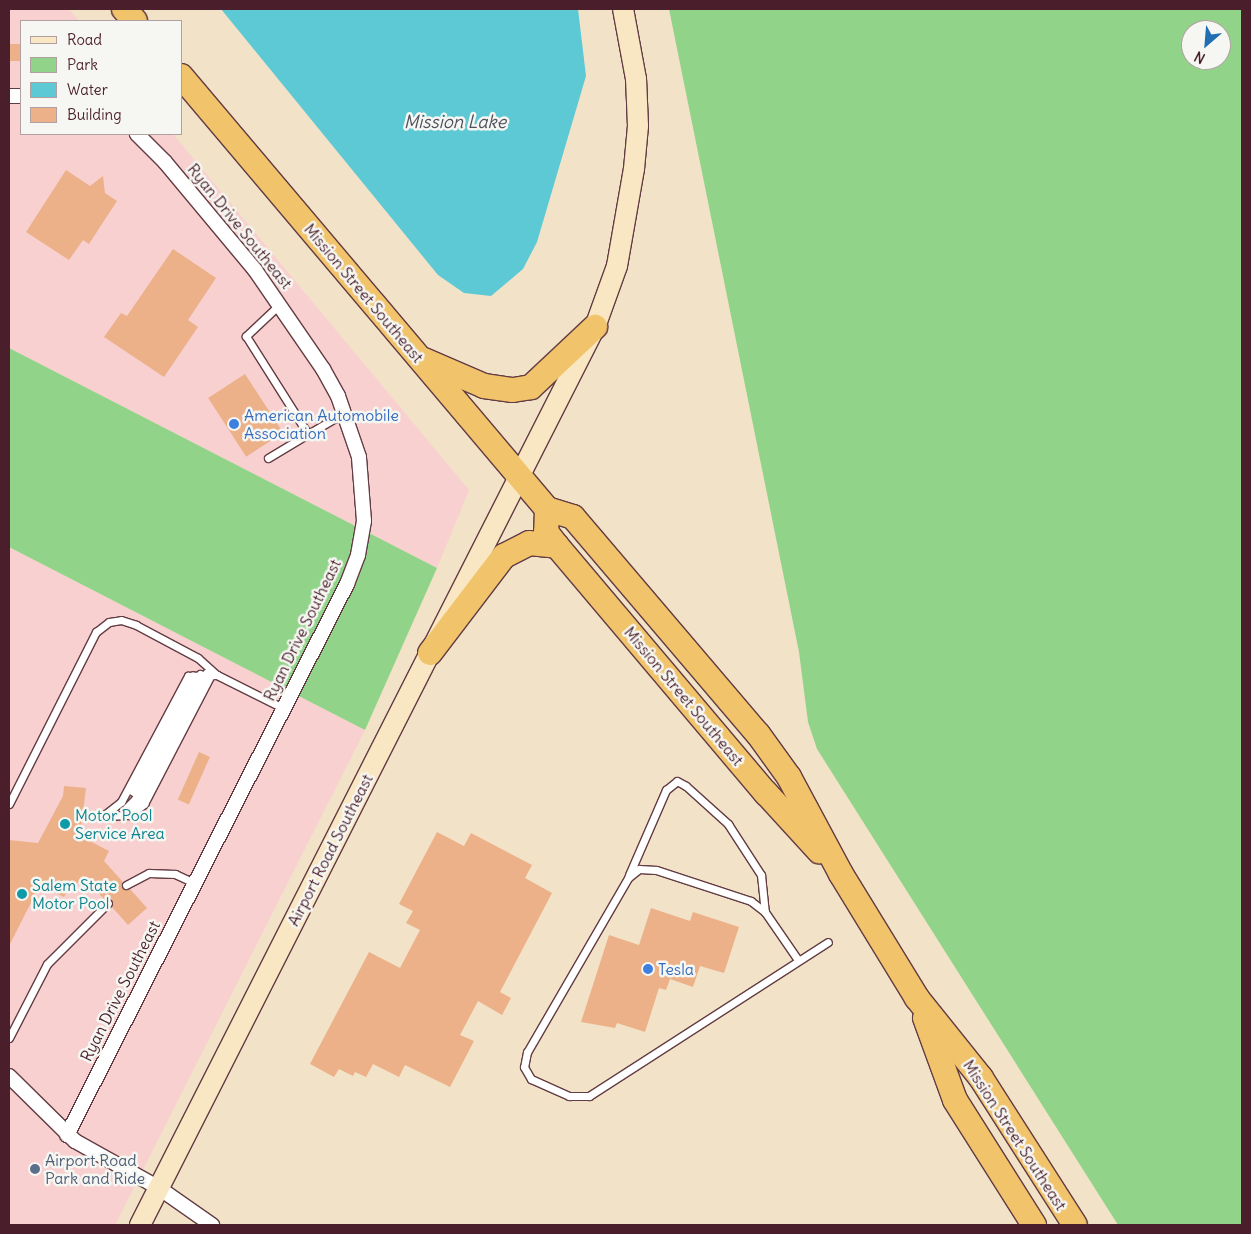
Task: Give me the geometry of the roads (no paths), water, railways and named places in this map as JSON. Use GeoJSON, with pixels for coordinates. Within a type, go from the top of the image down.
{"type":"FeatureCollection","features":[{"type":"Feature","properties":{"kind":"highway"},"geometry":{"type":"LineString","coordinates":[[124,9],[134,20]]}},
{"type":"Feature","properties":{"kind":"highway","name":"Mission Street Southeast"},"geometry":{"type":"LineString","coordinates":[[182,77],[547,509],[573,517],[758,734],[789,777],[841,874],[917,998],[982,1078],[1075,1225]]}},
{"type":"Feature","properties":{"kind":"highway"},"geometry":{"type":"LineString","coordinates":[[418,357],[484,386],[513,390],[531,387],[595,327]]}},
{"type":"Feature","properties":{"kind":"highway","name":"Mission Street Southeast"},"geometry":{"type":"LineString","coordinates":[[547,509],[546,532],[556,546],[766,793],[841,874]]}},
{"type":"Feature","properties":{"kind":"highway"},"geometry":{"type":"LineString","coordinates":[[430,653],[504,556],[529,543],[556,546]]}},
{"type":"Feature","properties":{"kind":"highway","name":"Mission Street Southeast"},"geometry":{"type":"LineString","coordinates":[[917,998],[955,1100],[1034,1225]]}},
{"type":"Feature","properties":{"kind":"main road","name":"Airport Road Southeast"},"geometry":{"type":"LineString","coordinates":[[140,1225],[595,327],[619,258],[634,169],[638,126],[636,79],[623,9]]}},
{"type":"Feature","properties":{"kind":"street","name":"Ryan Drive Southeast"},"geometry":{"type":"LineString","coordinates":[[67,1135],[347,584],[362,536],[364,499],[359,457],[344,413],[323,369],[280,304],[165,162],[138,135]]}},
{"type":"Feature","properties":{"kind":"street"},"geometry":{"type":"LineString","coordinates":[[9,1076],[67,1135],[160,1188],[212,1225]]}},
{"type":"Feature","properties":{"kind":"lane"},"geometry":{"type":"LineString","coordinates":[[280,304],[246,336],[308,434]]}},
{"type":"Feature","properties":{"kind":"lane"},"geometry":{"type":"LineString","coordinates":[[268,458],[344,413]]}},
{"type":"Feature","properties":{"kind":"lane"},"geometry":{"type":"LineString","coordinates":[[9,804],[96,632],[109,622],[120,620],[136,625],[198,658],[206,674],[283,708]]}},
{"type":"Feature","properties":{"kind":"lane"},"geometry":{"type":"LineString","coordinates":[[103,816],[131,797],[206,674]]}},
{"type":"Feature","properties":{"kind":"lane"},"geometry":{"type":"LineString","coordinates":[[82,816],[124,813],[140,802],[206,674]]}},
{"type":"Feature","properties":{"kind":"lane"},"geometry":{"type":"LineString","coordinates":[[765,912],[761,875],[728,824],[686,786],[676,781],[666,790],[628,878],[527,1052],[524,1067],[531,1079],[569,1096],[589,1096],[828,942]]}},
{"type":"Feature","properties":{"kind":"lane"},"geometry":{"type":"LineString","coordinates":[[628,878],[639,869],[656,870],[751,901],[765,912],[798,960]]}},
{"type":"Feature","properties":{"kind":"lane"},"geometry":{"type":"LineString","coordinates":[[126,886],[148,872],[175,874],[194,883]]}},
{"type":"Feature","properties":{"kind":"lane"},"geometry":{"type":"LineString","coordinates":[[9,1038],[47,964],[108,903]]}},
{"type":"Feature","properties":{"kind":"water","name":"Mission Lake"},"geometry":{"type":"Polygon","coordinates":[[[221,9],[578,9],[586,76],[537,242],[523,269],[491,296],[464,293],[438,275],[221,9]]]}},
{"type":"Feature","properties":{"kind":"place","name":"American Automobile Association"},"geometry":{"type":"Point","coordinates":[234,424]}},
{"type":"Feature","properties":{"kind":"place","name":"Motor Pool Service Area"},"geometry":{"type":"Point","coordinates":[65,824]}},
{"type":"Feature","properties":{"kind":"place","name":"Salem State Motor Pool"},"geometry":{"type":"Point","coordinates":[22,894]}},
{"type":"Feature","properties":{"kind":"place","name":"Tesla"},"geometry":{"type":"Point","coordinates":[648,969]}},
{"type":"Feature","properties":{"kind":"place","name":"Airport Road Park and Ride"},"geometry":{"type":"Point","coordinates":[35,1169]}}]}
